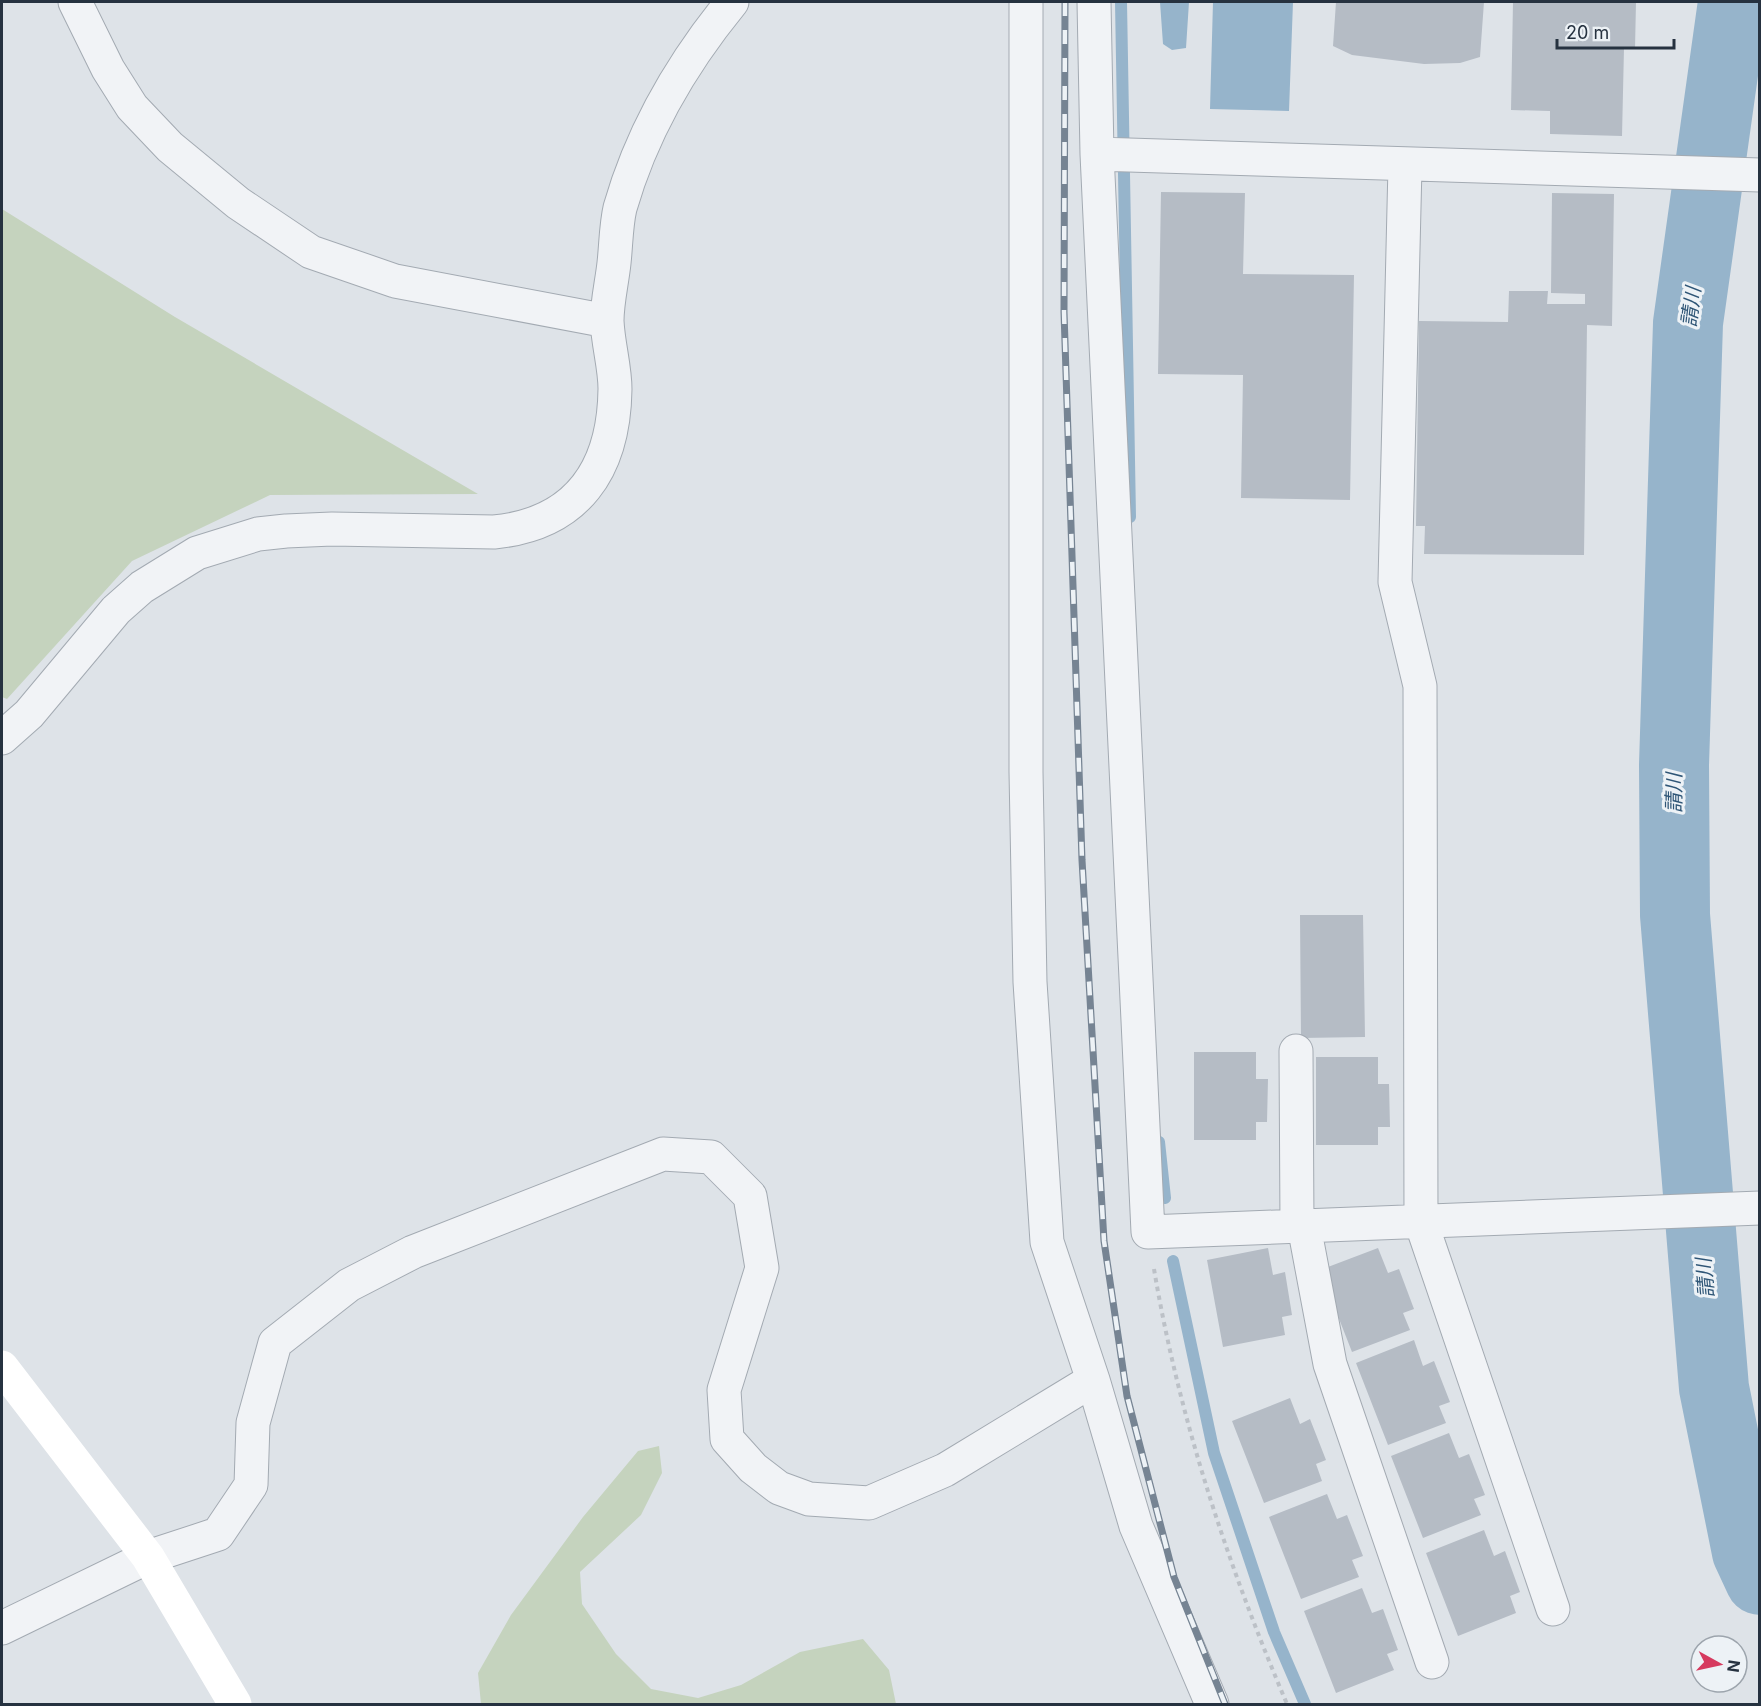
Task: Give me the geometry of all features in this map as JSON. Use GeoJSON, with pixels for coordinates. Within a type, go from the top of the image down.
{"type":"FeatureCollection","features":[{"type":"Feature","properties":{"kind":"street"},"geometry":{"type":"LineString","coordinates":[[75,2],[108,69],[132,107],[170,147],[238,203],[311,252],[395,281],[608,321]]}},
{"type":"Feature","properties":{"kind":"street"},"geometry":{"type":"LineString","coordinates":[[2,738],[29,714],[116,610],[142,587],[197,553],[258,534],[286,531],[494,532],[516,530],[544,522],[570,504],[602,464],[610,435],[615,389],[608,321],[620,210],[640,153],[661,105],[714,23],[732,2]]}},
{"type":"Feature","properties":{"kind":"street"},"geometry":{"type":"LineString","coordinates":[[1026,2],[1026,772],[1030,982],[1047,1242],[1093,1380],[1136,1526],[1212,1704]]}},
{"type":"Feature","properties":{"kind":"street"},"geometry":{"type":"LineString","coordinates":[[1094,2],[1116,155],[1148,1232],[1752,1208]]}},
{"type":"Feature","properties":{"kind":"street"},"geometry":{"type":"LineString","coordinates":[[1116,155],[1405,166],[1760,175]]}},
{"type":"Feature","properties":{"kind":"street"},"geometry":{"type":"LineString","coordinates":[[1405,166],[1395,582],[1420,686],[1421,1222],[1553,1609]]}},
{"type":"Feature","properties":{"kind":"street"},"geometry":{"type":"LineString","coordinates":[[1296,1051],[1301,1226],[1330,1364],[1432,1662]]}},
{"type":"Feature","properties":{"kind":"street"},"geometry":{"type":"LineString","coordinates":[[2,1628],[148,1557],[218,1534],[251,1485],[252,1423],[275,1343],[350,1285],[413,1252],[663,1154],[711,1157],[750,1196],[762,1269],[724,1390],[727,1439],[753,1468],[779,1488],[809,1499],[869,1503],[945,1470],[1093,1380]]}},
{"type":"Feature","properties":{"kind":"street"},"geometry":{"type":"LineString","coordinates":[[2,1367],[148,1557],[235,1704]]}},
{"type":"Feature","properties":{"kind":"path"},"geometry":{"type":"LineString","coordinates":[[1148,1232],[1182,1398],[1218,1520],[1287,1704]]}},
{"type":"Feature","properties":{"kind":"green space"},"geometry":{"type":"Polygon","coordinates":[[[2,209],[175,317],[478,494],[270,495],[132,561],[7,699],[2,697],[2,209]]]}},
{"type":"Feature","properties":{"kind":"green space"},"geometry":{"type":"Polygon","coordinates":[[[659,1446],[662,1473],[641,1515],[580,1572],[582,1604],[616,1654],[651,1689],[698,1698],[741,1685],[800,1652],[863,1639],[889,1670],[896,1704],[481,1704],[478,1673],[511,1615],[583,1517],[638,1451],[659,1446]]]}},
{"type":"Feature","properties":{"kind":"water"},"geometry":{"type":"Polygon","coordinates":[[[1160,2],[1189,2],[1186,48],[1172,50],[1163,44],[1160,2]]]}},
{"type":"Feature","properties":{"kind":"water"},"geometry":{"type":"Polygon","coordinates":[[[1213,2],[1293,2],[1289,111],[1210,109],[1213,2]]]}},
{"type":"Feature","properties":{"kind":"building"},"geometry":{"type":"Polygon","coordinates":[[[1336,2],[1484,2],[1480,57],[1460,63],[1424,64],[1352,55],[1333,46],[1336,2]]]}},
{"type":"Feature","properties":{"kind":"building"},"geometry":{"type":"Polygon","coordinates":[[[1513,2],[1636,2],[1635,49],[1624,48],[1622,136],[1550,134],[1550,111],[1511,110],[1513,2]]]}},
{"type":"Feature","properties":{"kind":"building"},"geometry":{"type":"Polygon","coordinates":[[[1161,192],[1245,193],[1243,274],[1354,275],[1350,500],[1241,498],[1243,375],[1158,374],[1161,192]]]}},
{"type":"Feature","properties":{"kind":"building"},"geometry":{"type":"Polygon","coordinates":[[[1552,193],[1614,194],[1612,326],[1587,325],[1584,555],[1424,554],[1425,526],[1416,526],[1419,321],[1508,322],[1509,291],[1548,291],[1547,304],[1585,304],[1585,294],[1551,293],[1552,193]]]}},
{"type":"Feature","properties":{"kind":"building"},"geometry":{"type":"Polygon","coordinates":[[[1300,915],[1363,915],[1365,1037],[1301,1038],[1300,915]]]}},
{"type":"Feature","properties":{"kind":"building"},"geometry":{"type":"Polygon","coordinates":[[[1194,1052],[1256,1052],[1256,1079],[1268,1079],[1267,1122],[1256,1122],[1256,1140],[1194,1140],[1194,1052]]]}},
{"type":"Feature","properties":{"kind":"building"},"geometry":{"type":"Polygon","coordinates":[[[1316,1057],[1378,1057],[1378,1084],[1389,1084],[1390,1127],[1378,1127],[1378,1145],[1316,1145],[1316,1057]]]}},
{"type":"Feature","properties":{"kind":"building"},"geometry":{"type":"Polygon","coordinates":[[[1268,1248],[1273,1275],[1285,1272],[1292,1315],[1282,1317],[1285,1335],[1223,1347],[1207,1260],[1268,1248]]]}},
{"type":"Feature","properties":{"kind":"building"},"geometry":{"type":"Polygon","coordinates":[[[1378,1248],[1388,1273],[1399,1269],[1414,1309],[1403,1313],[1410,1330],[1352,1352],[1320,1270],[1378,1248]]]}},
{"type":"Feature","properties":{"kind":"building"},"geometry":{"type":"Polygon","coordinates":[[[1414,1340],[1423,1366],[1434,1361],[1450,1402],[1439,1406],[1446,1423],[1388,1445],[1356,1363],[1414,1340]]]}},
{"type":"Feature","properties":{"kind":"building"},"geometry":{"type":"Polygon","coordinates":[[[1290,1398],[1300,1424],[1310,1419],[1326,1460],[1316,1464],[1322,1481],[1264,1503],[1232,1421],[1290,1398]]]}},
{"type":"Feature","properties":{"kind":"building"},"geometry":{"type":"Polygon","coordinates":[[[1449,1433],[1459,1458],[1469,1454],[1485,1495],[1474,1499],[1481,1515],[1423,1538],[1391,1456],[1449,1433]]]}},
{"type":"Feature","properties":{"kind":"building"},"geometry":{"type":"Polygon","coordinates":[[[1327,1494],[1337,1519],[1347,1515],[1363,1556],[1352,1560],[1359,1577],[1301,1599],[1269,1517],[1327,1494]]]}},
{"type":"Feature","properties":{"kind":"building"},"geometry":{"type":"Polygon","coordinates":[[[1484,1530],[1494,1556],[1505,1551],[1520,1592],[1510,1596],[1516,1613],[1458,1636],[1426,1553],[1484,1530]]]}},
{"type":"Feature","properties":{"kind":"building"},"geometry":{"type":"Polygon","coordinates":[[[1362,1588],[1372,1613],[1383,1609],[1398,1650],[1387,1654],[1394,1670],[1336,1693],[1304,1611],[1362,1588]]]}},
{"type":"Feature","properties":{"kind":"waterway"},"geometry":{"type":"LineString","coordinates":[[1121,2],[1130,517]]}},
{"type":"Feature","properties":{"kind":"waterway","name":"請川"},"geometry":{"type":"LineString","coordinates":[[1733,2],[1688,323],[1674,765],[1675,915],[1714,1388],[1747,1552],[1760,1580]]}},
{"type":"Feature","properties":{"kind":"waterway"},"geometry":{"type":"LineString","coordinates":[[1159,1142],[1165,1198]]}},
{"type":"Feature","properties":{"kind":"waterway"},"geometry":{"type":"LineString","coordinates":[[1173,1261],[1214,1453],[1274,1632],[1305,1704]]}},
{"type":"Feature","properties":{"kind":"railway"},"geometry":{"type":"LineString","coordinates":[[1065,2],[1064,312],[1082,860],[1104,1241],[1127,1396],[1174,1577],[1225,1704]]}}]}
